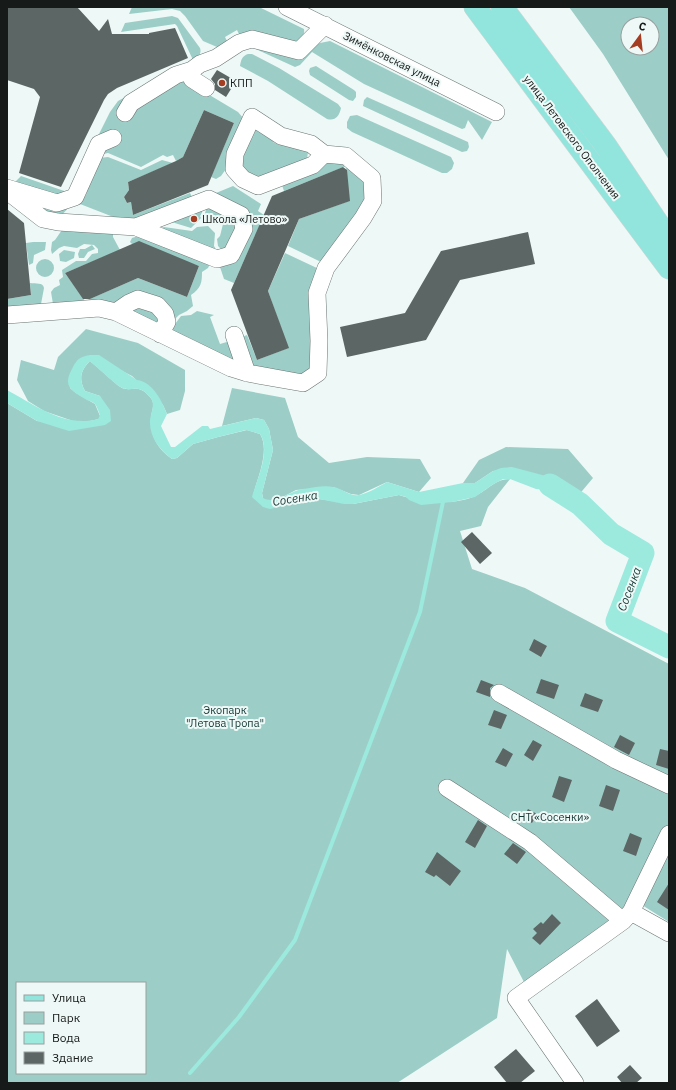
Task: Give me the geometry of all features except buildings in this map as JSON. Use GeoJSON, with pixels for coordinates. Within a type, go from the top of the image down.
{"type":"FeatureCollection","features":[{"type":"Feature","properties":{"kind":"main road","name":"улица Летовского Ополчения"},"geometry":{"type":"LineString","coordinates":[[475,7],[669,268]]}},
{"type":"Feature","properties":{"kind":"main road","name":"улица Летовского Ополчения"},"geometry":{"type":"LineString","coordinates":[[502,7],[606,146],[669,238]]}},
{"type":"Feature","properties":{"kind":"street","name":"Зимёнковская улица"},"geometry":{"type":"LineString","coordinates":[[288,7],[496,112]]}},
{"type":"Feature","properties":{"kind":"street"},"geometry":{"type":"LineString","coordinates":[[125,113],[130,103],[176,75],[192,70],[200,64],[216,58],[239,44],[252,39],[299,51],[325,25]]}},
{"type":"Feature","properties":{"kind":"street"},"geometry":{"type":"LineString","coordinates":[[192,70],[192,79],[206,88]]}},
{"type":"Feature","properties":{"kind":"street"},"geometry":{"type":"LineString","coordinates":[[7,315],[98,308],[116,312],[160,334],[192,347],[231,368],[303,383],[318,373],[323,340],[317,293],[326,268],[367,221],[373,201],[372,178],[346,156],[324,154],[311,144],[278,140],[252,117],[235,154],[234,169],[243,179],[258,186],[313,164],[324,154]]}},
{"type":"Feature","properties":{"kind":"street"},"geometry":{"type":"LineString","coordinates":[[7,190],[57,203],[75,197],[99,144],[113,138]]}},
{"type":"Feature","properties":{"kind":"street"},"geometry":{"type":"LineString","coordinates":[[7,190],[43,219],[58,222],[136,227],[217,259],[231,255],[244,229],[241,214],[209,199],[136,227]]}},
{"type":"Feature","properties":{"kind":"street"},"geometry":{"type":"LineString","coordinates":[[116,312],[138,299],[156,305],[165,314],[167,322],[160,334]]}},
{"type":"Feature","properties":{"kind":"street"},"geometry":{"type":"LineString","coordinates":[[234,335],[247,372]]}},
{"type":"Feature","properties":{"kind":"street"},"geometry":{"type":"LineString","coordinates":[[499,693],[616,760],[669,785]]}},
{"type":"Feature","properties":{"kind":"street"},"geometry":{"type":"LineString","coordinates":[[447,788],[530,842],[627,917],[669,933]]}},
{"type":"Feature","properties":{"kind":"street"},"geometry":{"type":"LineString","coordinates":[[575,1083],[516,998],[627,917],[669,834]]}},
{"type":"Feature","properties":{"kind":"green space"},"geometry":{"type":"Polygon","coordinates":[[[132,7],[259,7],[304,29],[304,33],[296,43],[240,36],[237,30],[225,37],[227,41],[217,47],[203,41],[180,11],[172,9],[129,14],[132,7]]]}},
{"type":"Feature","properties":{"kind":"green space"},"geometry":{"type":"Polygon","coordinates":[[[569,7],[669,7],[669,160],[603,54],[569,7]]]}},
{"type":"Feature","properties":{"kind":"green space"},"geometry":{"type":"Polygon","coordinates":[[[172,16],[178,18],[200,48],[199,55],[193,60],[175,24],[121,32],[125,23],[172,16]]]}},
{"type":"Feature","properties":{"kind":"green space"},"geometry":{"type":"Polygon","coordinates":[[[330,41],[492,122],[482,140],[468,120],[465,128],[462,129],[364,84],[312,52],[300,65],[295,67],[249,46],[316,45],[330,41]]]}},
{"type":"Feature","properties":{"kind":"green space"},"geometry":{"type":"Polygon","coordinates":[[[248,54],[252,54],[279,68],[338,104],[341,108],[338,116],[334,119],[327,119],[268,81],[240,66],[242,58],[248,54]]]}},
{"type":"Feature","properties":{"kind":"green space"},"geometry":{"type":"Polygon","coordinates":[[[316,66],[354,90],[356,92],[356,97],[353,101],[349,100],[310,75],[310,68],[316,66]]]}},
{"type":"Feature","properties":{"kind":"green space"},"geometry":{"type":"Polygon","coordinates":[[[171,72],[238,112],[244,119],[226,169],[221,176],[216,179],[211,177],[234,123],[204,110],[183,157],[176,161],[173,155],[167,157],[163,155],[141,167],[108,153],[94,156],[90,152],[110,112],[118,101],[171,72]]]}},
{"type":"Feature","properties":{"kind":"green space"},"geometry":{"type":"Polygon","coordinates":[[[367,97],[468,142],[469,147],[467,151],[462,152],[363,106],[364,100],[367,97]]]}},
{"type":"Feature","properties":{"kind":"green space"},"geometry":{"type":"Polygon","coordinates":[[[357,115],[451,157],[454,163],[452,169],[447,173],[442,173],[352,132],[347,128],[347,122],[350,116],[357,115]]]}},
{"type":"Feature","properties":{"kind":"green space"},"geometry":{"type":"Polygon","coordinates":[[[254,127],[274,139],[273,142],[279,145],[281,142],[306,149],[308,152],[307,159],[256,182],[237,160],[254,127]]]}},
{"type":"Feature","properties":{"kind":"green space"},"geometry":{"type":"Polygon","coordinates":[[[108,157],[141,170],[162,160],[173,163],[128,182],[129,190],[124,197],[127,203],[131,202],[133,215],[190,193],[192,197],[142,222],[116,218],[80,204],[80,200],[86,195],[90,178],[99,158],[108,157]]]}},
{"type":"Feature","properties":{"kind":"green space"},"geometry":{"type":"Polygon","coordinates":[[[334,159],[365,175],[370,197],[321,262],[288,246],[299,219],[349,201],[346,166],[284,191],[281,182],[334,159]]]}},
{"type":"Feature","properties":{"kind":"green space"},"geometry":{"type":"Polygon","coordinates":[[[21,176],[70,193],[72,204],[59,218],[47,215],[23,198],[16,181],[21,176]]]}},
{"type":"Feature","properties":{"kind":"green space"},"geometry":{"type":"Polygon","coordinates":[[[233,186],[261,204],[258,211],[264,215],[234,283],[224,279],[219,264],[247,230],[215,196],[216,193],[233,186]]]}},
{"type":"Feature","properties":{"kind":"green space"},"geometry":{"type":"Polygon","coordinates":[[[211,202],[240,225],[223,251],[218,246],[217,239],[220,236],[223,224],[221,221],[210,222],[205,213],[207,206],[211,202]]]}},
{"type":"Feature","properties":{"kind":"green space"},"geometry":{"type":"Polygon","coordinates":[[[203,204],[202,213],[200,216],[201,218],[191,228],[165,220],[203,204]]]}},
{"type":"Feature","properties":{"kind":"green space"},"geometry":{"type":"Polygon","coordinates":[[[208,226],[215,233],[214,246],[217,251],[153,230],[164,227],[192,231],[197,227],[208,226]]]}},
{"type":"Feature","properties":{"kind":"green space"},"geometry":{"type":"Polygon","coordinates":[[[64,227],[113,230],[113,237],[120,250],[65,273],[85,301],[138,278],[187,297],[199,266],[132,244],[130,242],[132,238],[144,234],[212,260],[208,268],[202,272],[199,288],[191,295],[193,306],[179,315],[171,323],[168,313],[118,304],[53,304],[51,292],[54,288],[60,285],[59,280],[63,277],[62,270],[76,261],[86,261],[92,254],[98,253],[98,249],[94,245],[84,244],[77,248],[64,246],[52,254],[52,242],[64,227]]]}},
{"type":"Feature","properties":{"kind":"green space"},"geometry":{"type":"Polygon","coordinates":[[[46,242],[45,250],[34,255],[33,263],[29,265],[26,243],[46,242]]]}},
{"type":"Feature","properties":{"kind":"green space"},"geometry":{"type":"Polygon","coordinates":[[[92,245],[95,249],[88,252],[84,258],[79,258],[78,254],[80,249],[85,249],[92,245]]]}},
{"type":"Feature","properties":{"kind":"green space"},"geometry":{"type":"Polygon","coordinates":[[[64,250],[75,252],[74,258],[66,262],[60,261],[59,254],[64,250]]]}},
{"type":"Feature","properties":{"kind":"green space"},"geometry":{"type":"Polygon","coordinates":[[[285,253],[319,269],[314,367],[309,376],[253,371],[242,337],[247,335],[257,360],[288,348],[268,291],[285,253]]]}},
{"type":"Feature","properties":{"kind":"green space"},"geometry":{"type":"Polygon","coordinates":[[[45,259],[51,262],[54,268],[51,274],[45,277],[39,274],[36,268],[39,262],[45,259]]]}},
{"type":"Feature","properties":{"kind":"green space"},"geometry":{"type":"Polygon","coordinates":[[[30,283],[41,284],[43,286],[44,288],[41,304],[7,310],[7,299],[31,295],[30,283]]]}},
{"type":"Feature","properties":{"kind":"green space"},"geometry":{"type":"Polygon","coordinates":[[[127,308],[154,308],[162,326],[127,308]]]}},
{"type":"Feature","properties":{"kind":"green space"},"geometry":{"type":"Polygon","coordinates":[[[197,311],[214,315],[210,317],[220,344],[230,341],[234,361],[174,333],[172,328],[181,316],[191,315],[197,311]]]}},
{"type":"Feature","properties":{"kind":"green space"},"geometry":{"type":"Polygon","coordinates":[[[86,329],[138,343],[185,370],[185,391],[180,410],[167,414],[163,405],[132,376],[90,355],[70,388],[95,404],[100,416],[99,419],[90,421],[73,421],[44,411],[28,401],[17,380],[21,360],[54,370],[58,357],[86,329]]]}},
{"type":"Feature","properties":{"kind":"green space","name":"Экопарк \"Летова Тропа\""},"geometry":{"type":"Polygon","coordinates":[[[89,362],[91,362],[122,388],[139,389],[150,397],[153,403],[151,426],[154,438],[159,447],[172,459],[177,458],[193,444],[247,430],[260,434],[263,440],[264,448],[262,464],[253,495],[263,498],[262,493],[273,450],[269,429],[264,420],[256,418],[222,426],[232,388],[285,398],[298,437],[329,463],[367,457],[420,459],[431,478],[419,492],[387,482],[359,495],[351,494],[333,487],[296,490],[277,500],[284,505],[319,499],[353,504],[399,495],[417,500],[437,502],[458,501],[480,494],[500,481],[510,479],[488,507],[481,526],[460,531],[472,569],[525,588],[669,664],[669,922],[634,900],[623,914],[525,984],[507,949],[497,1018],[397,1083],[7,1083],[7,403],[37,421],[105,425],[100,396],[85,391],[82,383],[81,376],[89,362]]]}},
{"type":"Feature","properties":{"kind":"green space"},"geometry":{"type":"Polygon","coordinates":[[[506,447],[568,449],[593,478],[577,497],[567,487],[493,471],[475,483],[463,483],[479,460],[506,447]]]}},
{"type":"Feature","properties":{"kind":"water"},"geometry":{"type":"Polygon","coordinates":[[[90,355],[99,355],[137,380],[148,384],[152,388],[160,398],[167,414],[161,426],[171,447],[175,447],[202,426],[208,426],[210,429],[256,418],[264,420],[269,429],[273,450],[262,493],[263,498],[268,500],[278,499],[298,490],[322,486],[336,488],[352,495],[359,495],[370,492],[387,482],[419,492],[463,483],[475,483],[493,471],[501,468],[512,467],[546,476],[567,487],[577,497],[573,513],[547,490],[536,489],[510,479],[503,479],[475,497],[452,502],[421,505],[399,495],[353,504],[344,504],[319,499],[308,500],[270,509],[263,507],[252,497],[264,457],[263,441],[260,434],[246,430],[193,444],[177,458],[172,459],[163,452],[151,432],[150,420],[153,402],[150,397],[139,389],[122,388],[91,362],[86,365],[82,372],[81,379],[85,391],[100,396],[110,410],[111,421],[105,425],[69,431],[37,421],[7,403],[7,390],[39,408],[62,418],[86,421],[98,419],[100,416],[95,404],[77,394],[68,384],[69,375],[75,363],[79,359],[90,355]]]}},
{"type":"Feature","properties":{"kind":"waterway","name":"Сосенка"},"geometry":{"type":"LineString","coordinates":[[550,485],[580,504],[611,534],[643,553],[617,621],[669,647]]}},
{"type":"Feature","properties":{"kind":"waterway"},"geometry":{"type":"LineString","coordinates":[[190,1073],[239,1017],[295,940],[420,612],[444,497]]}},
{"type":"Feature","properties":{"kind":"place","name":"КПП"},"geometry":{"type":"Point","coordinates":[222,83]}},
{"type":"Feature","properties":{"kind":"place","name":"Школа «Летово»"},"geometry":{"type":"Point","coordinates":[194,219]}},
{"type":"Feature","properties":{"kind":"park label","name":"СНТ «Сосенки»"},"geometry":{"type":"Point","coordinates":[550,817]}}]}
